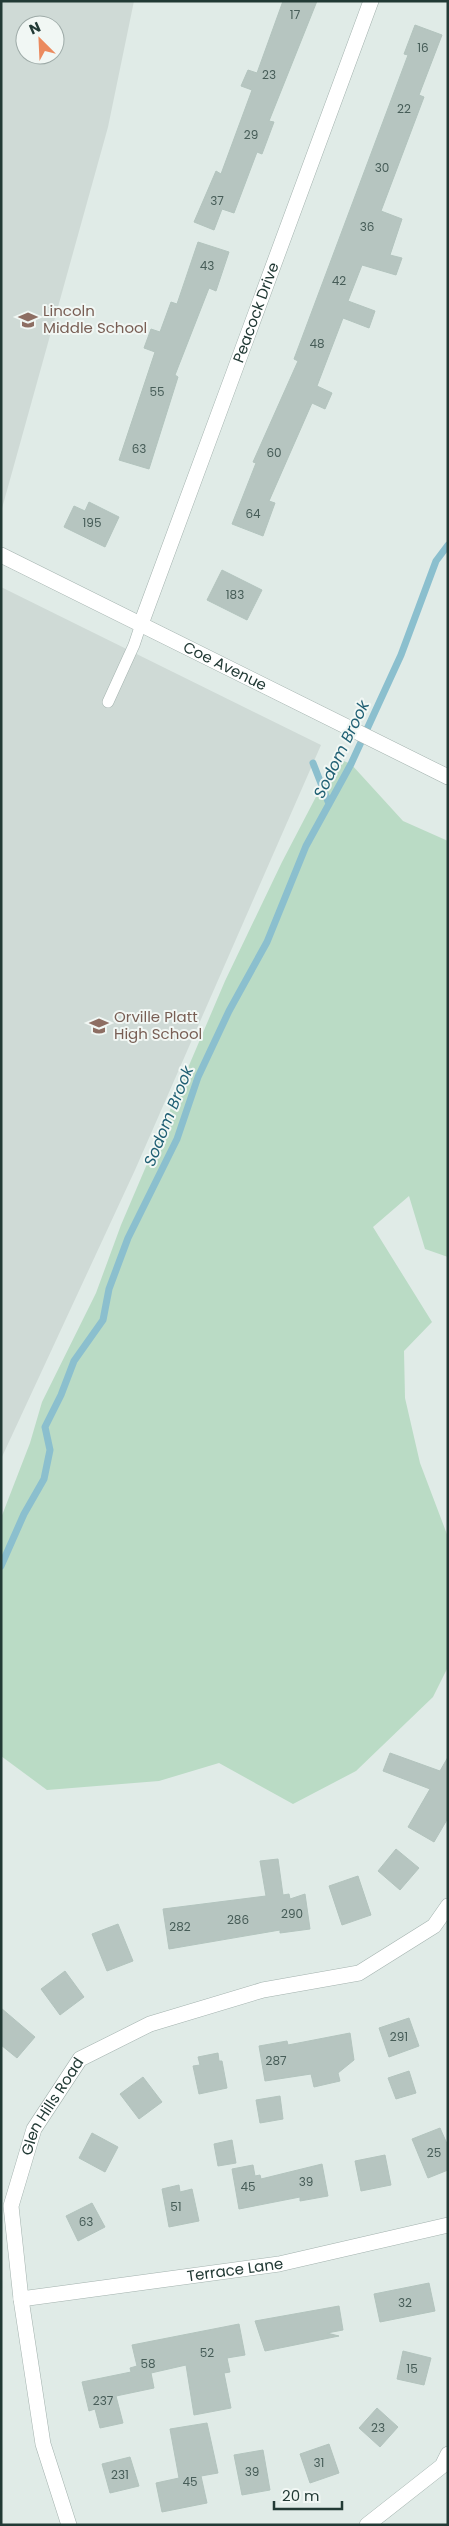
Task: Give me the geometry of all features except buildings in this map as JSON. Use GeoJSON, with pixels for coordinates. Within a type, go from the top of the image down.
{"type":"FeatureCollection","features":[{"type":"Feature","properties":{"kind":"street","name":"Peacock Drive"},"geometry":{"type":"LineString","coordinates":[[141,624],[371,1]]}},
{"type":"Feature","properties":{"kind":"street","name":"Coe Avenue"},"geometry":{"type":"LineString","coordinates":[[1,555],[448,777]]}},
{"type":"Feature","properties":{"kind":"street","name":"Glen Hills Road"},"geometry":{"type":"LineString","coordinates":[[69,2525],[43,2444],[21,2299],[11,2206],[34,2130],[80,2058],[150,2024],[262,1990],[359,1973],[434,1926],[448,1906]]}},
{"type":"Feature","properties":{"kind":"street","name":"Terrace Lane"},"geometry":{"type":"LineString","coordinates":[[21,2299],[279,2264],[448,2225]]}},
{"type":"Feature","properties":{"kind":"street"},"geometry":{"type":"LineString","coordinates":[[367,2525],[442,2466],[448,2454]]}},
{"type":"Feature","properties":{"kind":"lane"},"geometry":{"type":"LineString","coordinates":[[108,702],[134,646],[141,624]]}},
{"type":"Feature","properties":{"kind":"shaded area","name":"Lincoln Middle School"},"geometry":{"type":"Polygon","coordinates":[[[1,1],[134,1],[108,127],[1,512],[1,1]]]}},
{"type":"Feature","properties":{"kind":"shaded area","name":"Orville Platt High School"},"geometry":{"type":"Polygon","coordinates":[[[1,587],[321,745],[135,1170],[1,1459],[1,587]]]}},
{"type":"Feature","properties":{"kind":"green space"},"geometry":{"type":"Polygon","coordinates":[[[339,759],[351,764],[403,821],[448,841],[448,1257],[425,1249],[409,1196],[373,1227],[432,1322],[404,1351],[405,1398],[420,1463],[448,1537],[448,1667],[433,1697],[356,1771],[293,1804],[219,1763],[159,1781],[47,1790],[1,1756],[1,1518],[30,1443],[42,1402],[96,1293],[121,1225],[225,981],[282,862],[319,791],[339,759]]]}},
{"type":"Feature","properties":{"kind":"waterway","name":"Sodom Brook"},"geometry":{"type":"LineString","coordinates":[[1,1566],[24,1514],[44,1479],[50,1450],[45,1427],[61,1395],[74,1361],[103,1320],[109,1289],[128,1238],[177,1139],[198,1077],[229,1011],[267,942],[306,846],[351,764],[401,655],[436,561],[448,545]]}},
{"type":"Feature","properties":{"kind":"waterway"},"geometry":{"type":"LineString","coordinates":[[313,763],[329,804]]}},
{"type":"Feature","properties":{"kind":"place","name":"Lincoln Middle School"},"geometry":{"type":"Point","coordinates":[28,320]}},
{"type":"Feature","properties":{"kind":"place","name":"Orville Platt High School"},"geometry":{"type":"Point","coordinates":[99,1026]}}]}
